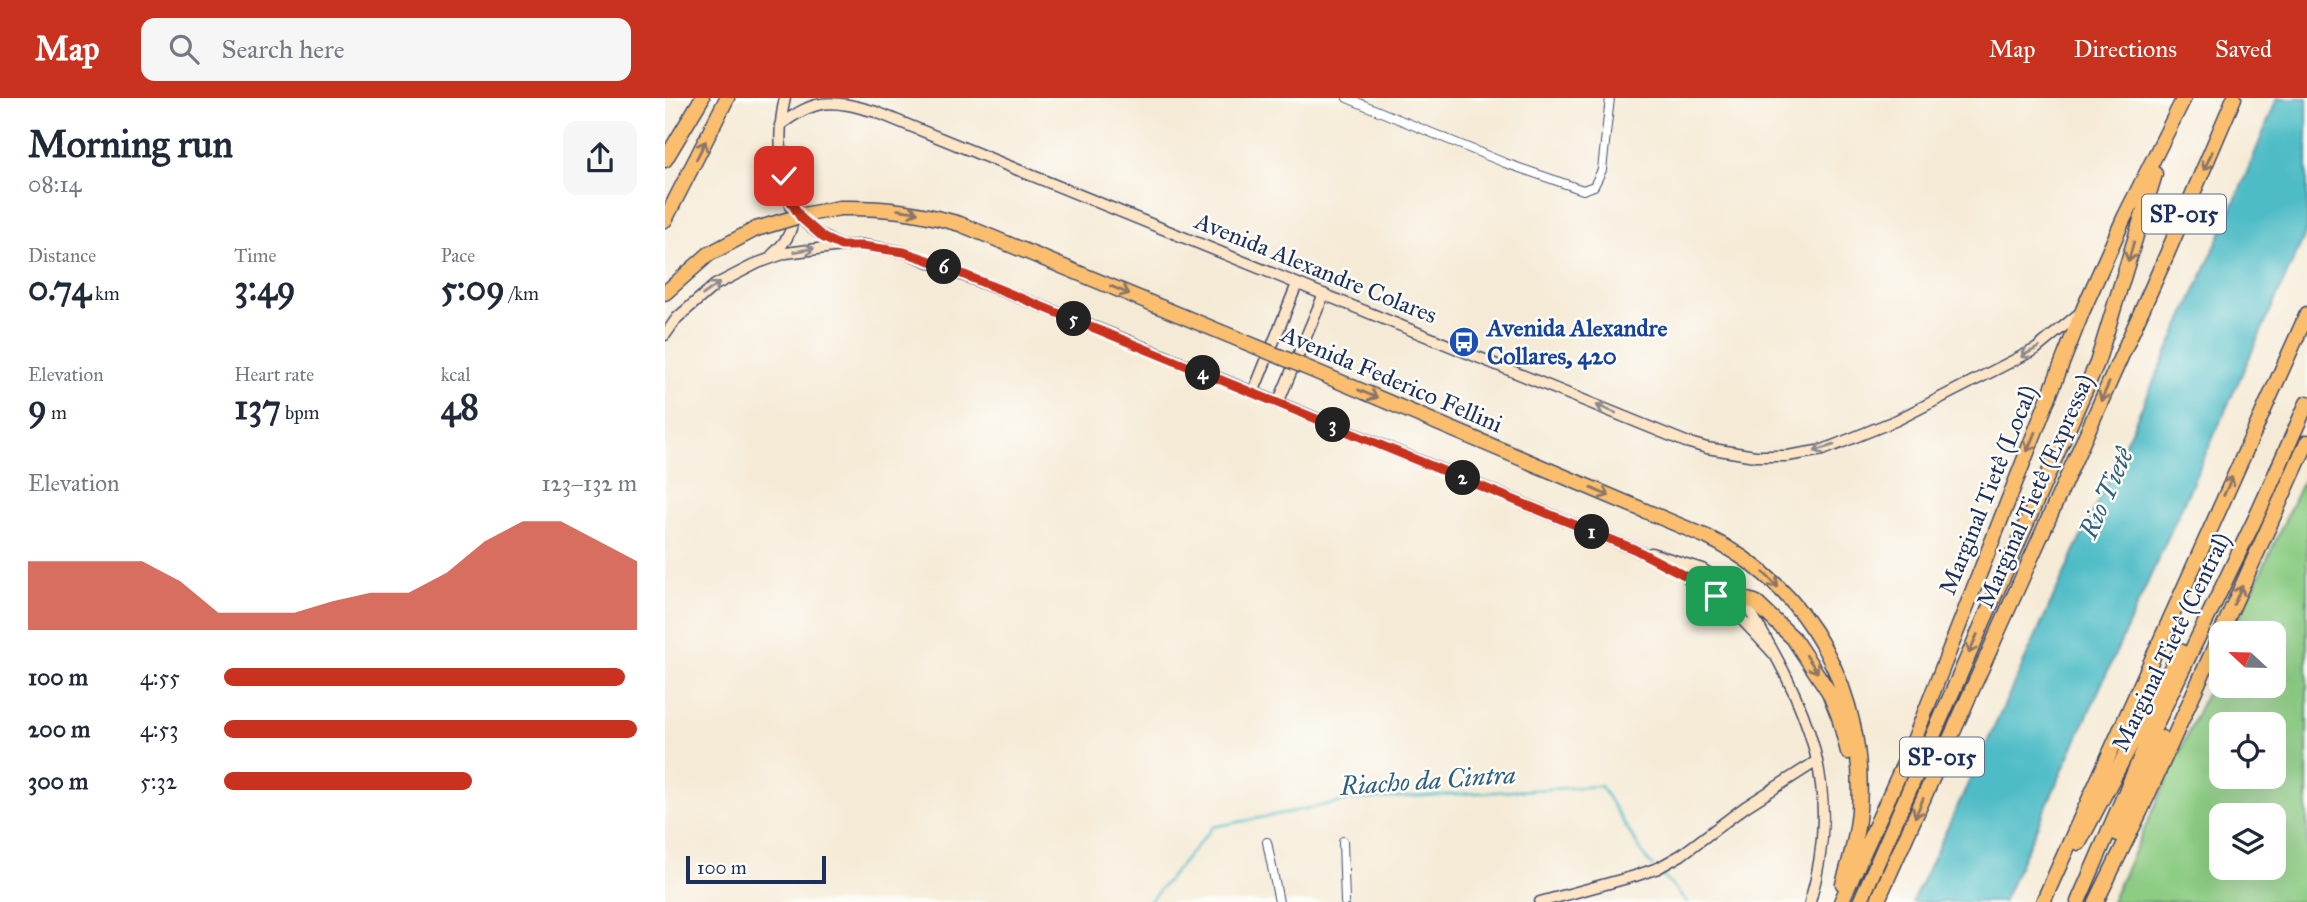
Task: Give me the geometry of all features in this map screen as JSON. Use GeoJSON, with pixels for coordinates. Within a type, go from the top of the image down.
{"type":"FeatureCollection","features":[{"type":"Feature","properties":{"kind":"highway"},"geometry":{"type":"LineString","coordinates":[[665,160],[702,98]]}},
{"type":"Feature","properties":{"kind":"highway"},"geometry":{"type":"LineString","coordinates":[[665,220],[727,98]]}},
{"type":"Feature","properties":{"kind":"highway","name":"Marginal Tietê (Local)"},"geometry":{"type":"LineString","coordinates":[[1839,902],[1872,837],[1911,748],[2083,310],[2124,218],[2184,98]]}},
{"type":"Feature","properties":{"kind":"highway","name":"Marginal Tietê (Expressa)"},"geometry":{"type":"LineString","coordinates":[[1877,902],[2234,98]]}},
{"type":"Feature","properties":{"kind":"highway"},"geometry":{"type":"LineString","coordinates":[[1860,902],[2097,363],[2165,139]]}},
{"type":"Feature","properties":{"kind":"highway","name":"Avenida Federico Fellini"},"geometry":{"type":"LineString","coordinates":[[665,293],[709,254],[756,229],[803,215],[840,208],[881,207],[923,213],[960,224],[1245,342],[1728,547],[1764,573],[1816,631],[1834,665],[1853,723],[1859,782],[1857,824],[1839,902]]}},
{"type":"Feature","properties":{"kind":"highway"},"geometry":{"type":"LineString","coordinates":[[2043,902],[2307,314]]}},
{"type":"Feature","properties":{"kind":"highway","name":"Marginal Tietê (Central)"},"geometry":{"type":"LineString","coordinates":[[2078,902],[2146,745],[2253,523],[2307,403]]}},
{"type":"Feature","properties":{"kind":"highway"},"geometry":{"type":"LineString","coordinates":[[2225,621],[2307,442]]}},
{"type":"Feature","properties":{"kind":"highway"},"geometry":{"type":"LineString","coordinates":[[1690,578],[1755,601],[1793,638],[1829,692],[1845,736],[1857,824]]}},
{"type":"Feature","properties":{"kind":"highway"},"geometry":{"type":"LineString","coordinates":[[2051,884],[2065,868],[2180,651],[2198,634]]}},
{"type":"Feature","properties":{"kind":"highway"},"geometry":{"type":"LineString","coordinates":[[2090,876],[2107,857],[2197,664],[2209,650]]}},
{"type":"Feature","properties":{"kind":"highway"},"geometry":{"type":"LineString","coordinates":[[2096,902],[2141,810],[2209,655]]}},
{"type":"Feature","properties":{"kind":"highway"},"geometry":{"type":"LineString","coordinates":[[1850,902],[1887,824],[1911,784]]}},
{"type":"Feature","properties":{"kind":"main road","name":"Avenida Alexandre Colares"},"geometry":{"type":"LineString","coordinates":[[856,98],[876,112]]}},
{"type":"Feature","properties":{"kind":"main road","name":"Avenida Alexandre Colares"},"geometry":{"type":"LineString","coordinates":[[780,125],[797,108],[810,101],[822,99],[876,112],[1686,442],[1755,456],[1787,456],[1823,450],[1897,420],[2036,349],[2083,310]]}},
{"type":"Feature","properties":{"kind":"main road"},"geometry":{"type":"LineString","coordinates":[[768,260],[790,235],[793,225],[791,202],[780,158],[780,125],[785,100]]}},
{"type":"Feature","properties":{"kind":"main road"},"geometry":{"type":"LineString","coordinates":[[791,202],[808,225],[824,238],[841,246]]}},
{"type":"Feature","properties":{"kind":"main road"},"geometry":{"type":"LineString","coordinates":[[665,335],[677,318],[715,285],[786,253],[841,246],[894,250],[928,260],[1634,549],[1690,578],[1716,596],[1745,622],[1773,653]]}},
{"type":"Feature","properties":{"kind":"main road"},"geometry":{"type":"LineString","coordinates":[[1253,393],[1297,284]]}},
{"type":"Feature","properties":{"kind":"main road"},"geometry":{"type":"LineString","coordinates":[[1278,403],[1324,294]]}},
{"type":"Feature","properties":{"kind":"main road"},"geometry":{"type":"LineString","coordinates":[[1634,549],[1667,556],[1702,569],[1745,596],[1747,606],[1794,687],[1809,728],[1817,761],[1824,812],[1822,847],[1809,902]]}},
{"type":"Feature","properties":{"kind":"main road"},"geometry":{"type":"LineString","coordinates":[[1548,901],[1661,866],[1817,761]]}},
{"type":"Feature","properties":{"kind":"street"},"geometry":{"type":"LineString","coordinates":[[1347,98],[1505,163],[1583,190],[1594,186],[1602,170],[1610,98]]}},
{"type":"Feature","properties":{"kind":"street"},"geometry":{"type":"LineString","coordinates":[[1343,841],[1346,902]]}},
{"type":"Feature","properties":{"kind":"street"},"geometry":{"type":"LineString","coordinates":[[1267,842],[1279,902]]}},
{"type":"Feature","properties":{"kind":"green space"},"geometry":{"type":"Polygon","coordinates":[[[2307,472],[2307,902],[2111,902],[2209,687],[2209,698],[2286,698],[2286,621],[2239,621],[2307,472]]]}},
{"type":"Feature","properties":{"kind":"water","name":"Rio Tietê"},"geometry":{"type":"Polygon","coordinates":[[[2277,98],[2307,98],[2307,230],[2003,902],[1912,902],[2191,300],[2277,98]]]}},
{"type":"Feature","properties":{"kind":"waterway","name":"Riacho da Cintra"},"geometry":{"type":"LineString","coordinates":[[1149,902],[1213,827],[1352,800],[1601,786],[1653,866]]}},
{"type":"Feature","properties":{"kind":"waterway","name":"Riacho da Cintra"},"geometry":{"type":"LineString","coordinates":[[1658,871],[1687,902]]}},
{"type":"Feature","properties":{"kind":"place","name":"Avenida Alexandre Collares, 420"},"geometry":{"type":"Point","coordinates":[1464,342]}},
{"type":"Feature","properties":{"kind":"route"},"geometry":{"type":"LineString","coordinates":[[784,176],[791,202],[801,218],[824,238],[841,246],[904,252],[928,260],[1634,549],[1690,578],[1716,596]]}}]}
